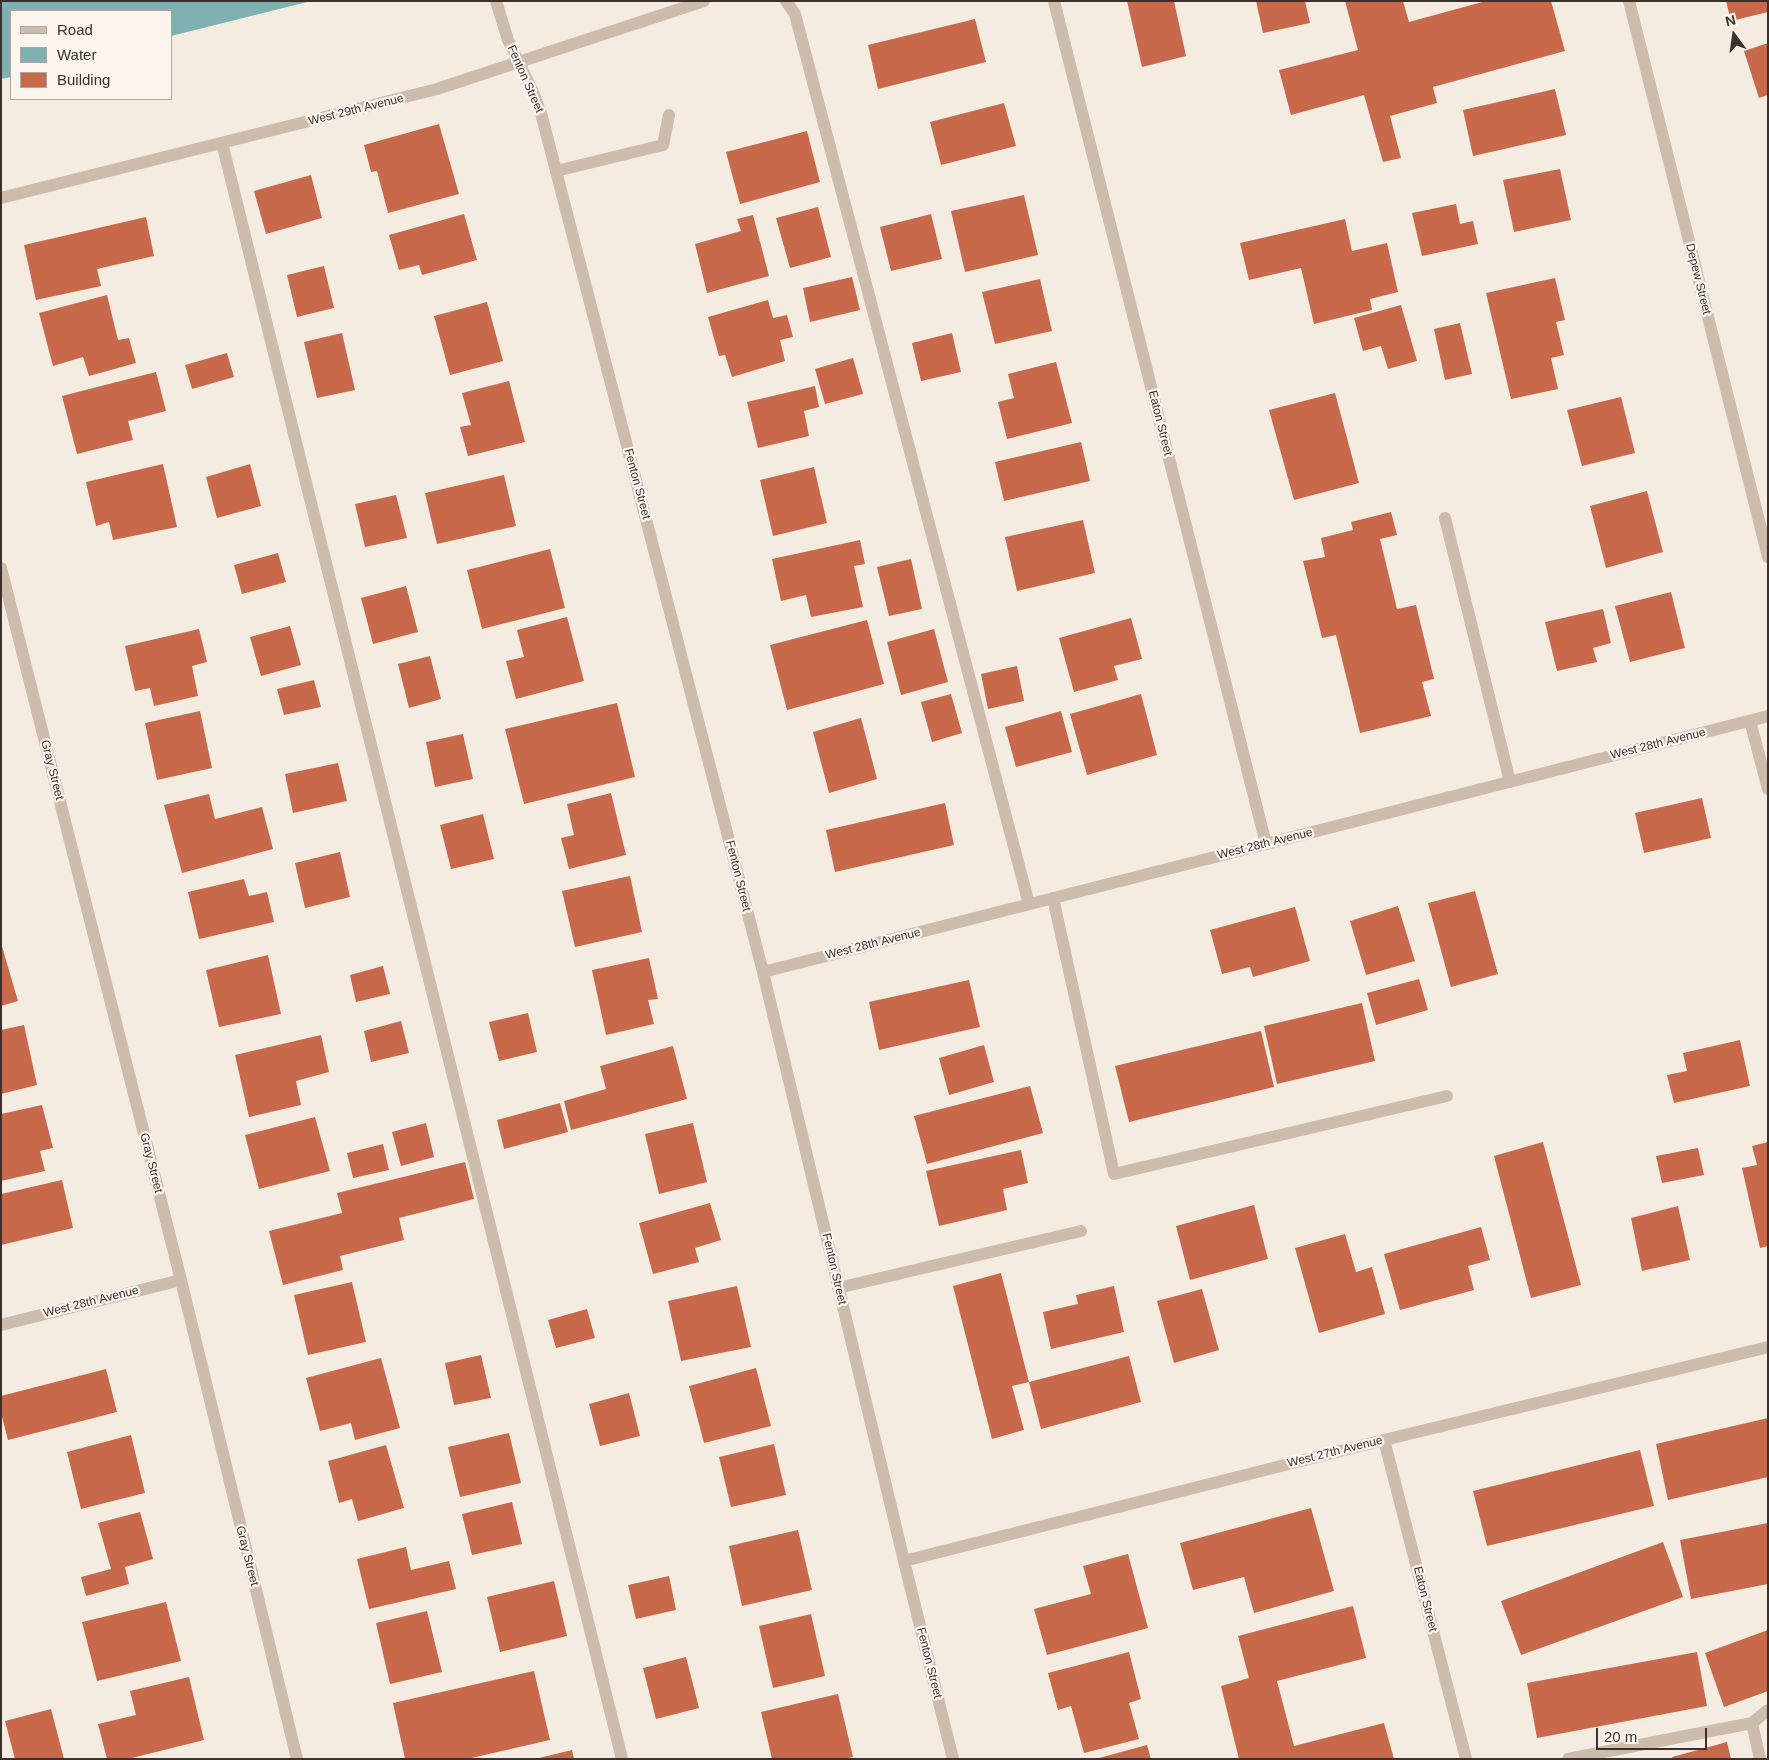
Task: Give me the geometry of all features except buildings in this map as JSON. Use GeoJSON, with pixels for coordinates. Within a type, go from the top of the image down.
{"type":"FeatureCollection","features":[{"type":"Feature","properties":{"kind":"street","name":"Fenton Street"},"geometry":{"type":"LineString","coordinates":[[496,1],[508,40],[532,90],[541,114],[556,171],[763,972],[953,1759]]}},
{"type":"Feature","properties":{"kind":"street","name":"West 29th Avenue"},"geometry":{"type":"LineString","coordinates":[[1,198],[392,101],[518,63],[704,1]]}},
{"type":"Feature","properties":{"kind":"street"},"geometry":{"type":"LineString","coordinates":[[786,1],[796,14],[1029,904]]}},
{"type":"Feature","properties":{"kind":"street","name":"Eaton Street"},"geometry":{"type":"LineString","coordinates":[[1054,1],[1266,844]]}},
{"type":"Feature","properties":{"kind":"street","name":"Depew Street"},"geometry":{"type":"LineString","coordinates":[[1629,1],[1768,557]]}},
{"type":"Feature","properties":{"kind":"street"},"geometry":{"type":"LineString","coordinates":[[556,171],[663,145],[669,114]]}},
{"type":"Feature","properties":{"kind":"street"},"geometry":{"type":"LineString","coordinates":[[222,143],[622,1759]]}},
{"type":"Feature","properties":{"kind":"street"},"geometry":{"type":"LineString","coordinates":[[1445,518],[1510,782]]}},
{"type":"Feature","properties":{"kind":"street","name":"Gray Street"},"geometry":{"type":"LineString","coordinates":[[1,568],[181,1280],[297,1759]]}},
{"type":"Feature","properties":{"kind":"street","name":"West 28th Avenue"},"geometry":{"type":"LineString","coordinates":[[763,972],[1768,716]]}},
{"type":"Feature","properties":{"kind":"street"},"geometry":{"type":"LineString","coordinates":[[1750,721],[1768,789]]}},
{"type":"Feature","properties":{"kind":"street"},"geometry":{"type":"LineString","coordinates":[[1053,898],[1114,1174],[1447,1096]]}},
{"type":"Feature","properties":{"kind":"street"},"geometry":{"type":"LineString","coordinates":[[838,1288],[1081,1231]]}},
{"type":"Feature","properties":{"kind":"street","name":"West 28th Avenue"},"geometry":{"type":"LineString","coordinates":[[1,1325],[181,1280]]}},
{"type":"Feature","properties":{"kind":"street","name":"West 27th Avenue"},"geometry":{"type":"LineString","coordinates":[[904,1562],[1384,1440],[1768,1347]]}},
{"type":"Feature","properties":{"kind":"street","name":"Eaton Street"},"geometry":{"type":"LineString","coordinates":[[1384,1440],[1466,1759]]}},
{"type":"Feature","properties":{"kind":"street"},"geometry":{"type":"LineString","coordinates":[[1568,1759],[1752,1723],[1768,1710]]}},
{"type":"Feature","properties":{"kind":"street"},"geometry":{"type":"LineString","coordinates":[[1752,1723],[1760,1759]]}},
{"type":"Feature","properties":{"kind":"water"},"geometry":{"type":"Polygon","coordinates":[[[1,1],[311,1],[172,36],[172,10],[10,10],[10,77],[1,79],[1,1]]]}}]}
